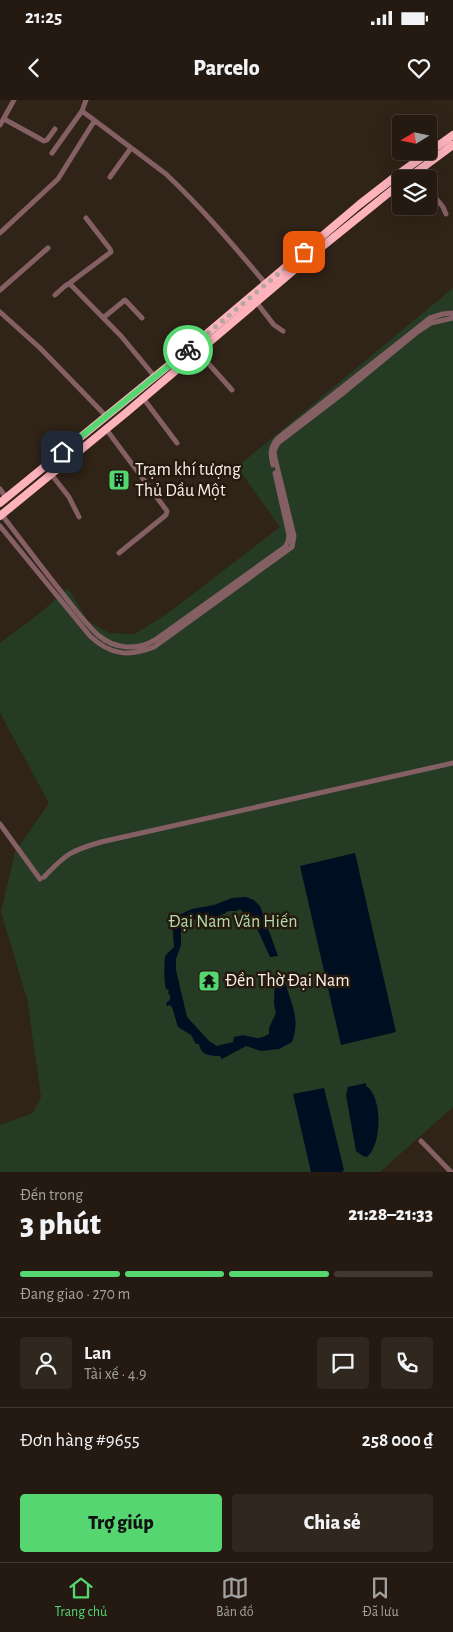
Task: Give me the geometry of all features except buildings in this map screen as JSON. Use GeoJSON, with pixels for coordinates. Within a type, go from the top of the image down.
{"type":"FeatureCollection","features":[{"type":"Feature","properties":{"kind":"highway"},"geometry":{"type":"LineString","coordinates":[[438,149],[453,135]]}},
{"type":"Feature","properties":{"kind":"highway"},"geometry":{"type":"LineString","coordinates":[[438,153],[453,145]]}},
{"type":"Feature","properties":{"kind":"highway"},"geometry":{"type":"LineString","coordinates":[[418,170],[426,160]]}},
{"type":"Feature","properties":{"kind":"highway"},"geometry":{"type":"LineString","coordinates":[[3,500],[155,377],[360,204],[426,160]]}},
{"type":"Feature","properties":{"kind":"highway"},"geometry":{"type":"LineString","coordinates":[[2,516],[313,254],[392,190]]}},
{"type":"Feature","properties":{"kind":"street"},"geometry":{"type":"LineString","coordinates":[[0,126],[14,100]]}},
{"type":"Feature","properties":{"kind":"street"},"geometry":{"type":"LineString","coordinates":[[52,153],[82,111],[86,100]]}},
{"type":"Feature","properties":{"kind":"street"},"geometry":{"type":"LineString","coordinates":[[82,111],[166,174],[242,255],[266,284]]}},
{"type":"Feature","properties":{"kind":"street"},"geometry":{"type":"LineString","coordinates":[[4,119],[44,140],[47,140],[55,129]]}},
{"type":"Feature","properties":{"kind":"street"},"geometry":{"type":"LineString","coordinates":[[0,233],[58,179],[93,123],[96,122]]}},
{"type":"Feature","properties":{"kind":"street"},"geometry":{"type":"LineString","coordinates":[[110,177],[131,148]]}},
{"type":"Feature","properties":{"kind":"street"},"geometry":{"type":"LineString","coordinates":[[437,200],[446,214]]}},
{"type":"Feature","properties":{"kind":"street"},"geometry":{"type":"LineString","coordinates":[[55,295],[64,286],[70,284],[111,252],[86,218]]}},
{"type":"Feature","properties":{"kind":"street"},"geometry":{"type":"LineString","coordinates":[[0,290],[48,248]]}},
{"type":"Feature","properties":{"kind":"street"},"geometry":{"type":"LineString","coordinates":[[70,284],[121,336],[155,377]]}},
{"type":"Feature","properties":{"kind":"street"},"geometry":{"type":"LineString","coordinates":[[103,318],[125,300],[142,318]]}},
{"type":"Feature","properties":{"kind":"street"},"geometry":{"type":"LineString","coordinates":[[257,303],[274,325],[283,331]]}},
{"type":"Feature","properties":{"kind":"street"},"geometry":{"type":"LineString","coordinates":[[0,312],[40,348],[106,416]]}},
{"type":"Feature","properties":{"kind":"street"},"geometry":{"type":"LineString","coordinates":[[2,516],[75,609],[99,635],[121,646],[134,648],[150,643],[288,542],[289,535],[271,458],[271,447],[278,438],[430,318],[453,313]]}},
{"type":"Feature","properties":{"kind":"street"},"geometry":{"type":"LineString","coordinates":[[2,516],[0,526],[101,647],[116,652],[132,654],[154,647],[292,547],[294,536],[274,452],[278,443],[342,394],[416,333],[431,323],[453,318]]}},
{"type":"Feature","properties":{"kind":"street"},"geometry":{"type":"LineString","coordinates":[[198,352],[232,390]]}},
{"type":"Feature","properties":{"kind":"street"},"geometry":{"type":"LineString","coordinates":[[143,398],[177,443]]}},
{"type":"Feature","properties":{"kind":"street"},"geometry":{"type":"LineString","coordinates":[[106,429],[167,511],[166,515],[119,553]]}},
{"type":"Feature","properties":{"kind":"street"},"geometry":{"type":"LineString","coordinates":[[51,474],[69,497],[79,517]]}},
{"type":"Feature","properties":{"kind":"street"},"geometry":{"type":"LineString","coordinates":[[0,489],[3,500]]}},
{"type":"Feature","properties":{"kind":"street"},"geometry":{"type":"LineString","coordinates":[[0,824],[42,878],[64,856],[76,849],[101,842],[453,763]]}},
{"type":"Feature","properties":{"kind":"street"},"geometry":{"type":"LineString","coordinates":[[421,1141],[451,1172]]}},
{"type":"Feature","properties":{"kind":"green space","name":"Đại Nam Văn Hiến"},"geometry":{"type":"Polygon","coordinates":[[[453,288],[453,1107],[380,1172],[0,1172],[0,1125],[33,1113],[41,1097],[27,999],[1,912],[15,852],[49,803],[0,713],[0,643],[40,613],[68,588],[88,621],[109,633],[135,634],[168,613],[280,527],[237,467],[453,288]]]}},
{"type":"Feature","properties":{"kind":"water"},"geometry":{"type":"Polygon","coordinates":[[[355,853],[396,1032],[341,1045],[300,866],[355,853]]]}},
{"type":"Feature","properties":{"kind":"water"},"geometry":{"type":"Polygon","coordinates":[[[246,897],[254,900],[260,906],[278,956],[270,957],[251,917],[247,916],[240,909],[228,911],[208,919],[196,919],[181,926],[181,945],[176,959],[176,970],[187,1017],[209,1041],[217,1046],[233,1042],[234,1037],[237,1036],[258,1038],[265,1036],[269,1034],[269,1028],[276,1013],[274,1004],[275,977],[284,975],[295,1016],[295,1032],[292,1042],[279,1049],[261,1051],[246,1046],[222,1059],[220,1056],[204,1053],[191,1035],[178,1027],[172,1007],[170,1005],[167,1006],[166,1003],[170,1000],[170,995],[168,993],[169,990],[165,986],[165,956],[174,947],[172,921],[177,916],[192,909],[214,905],[232,898],[246,897]]]}},
{"type":"Feature","properties":{"kind":"water"},"geometry":{"type":"Polygon","coordinates":[[[366,1083],[366,1086],[372,1091],[378,1110],[376,1142],[367,1157],[356,1151],[346,1095],[348,1087],[366,1083]]]}},
{"type":"Feature","properties":{"kind":"water"},"geometry":{"type":"Polygon","coordinates":[[[324,1088],[344,1170],[342,1172],[311,1172],[293,1094],[324,1088]]]}},
{"type":"Feature","properties":{"kind":"way so far"},"geometry":{"type":"LineString","coordinates":[[188,350],[304,252]]}},
{"type":"Feature","properties":{"kind":"place","name":"Trạm khí tượng Thủ Dầu Một"},"geometry":{"type":"Point","coordinates":[119,480]}},
{"type":"Feature","properties":{"kind":"place","name":"Đền Thờ Đại Nam"},"geometry":{"type":"Point","coordinates":[209,981]}},
{"type":"Feature","properties":{"kind":"route"},"geometry":{"type":"LineString","coordinates":[[62,452],[188,350]]}}]}
